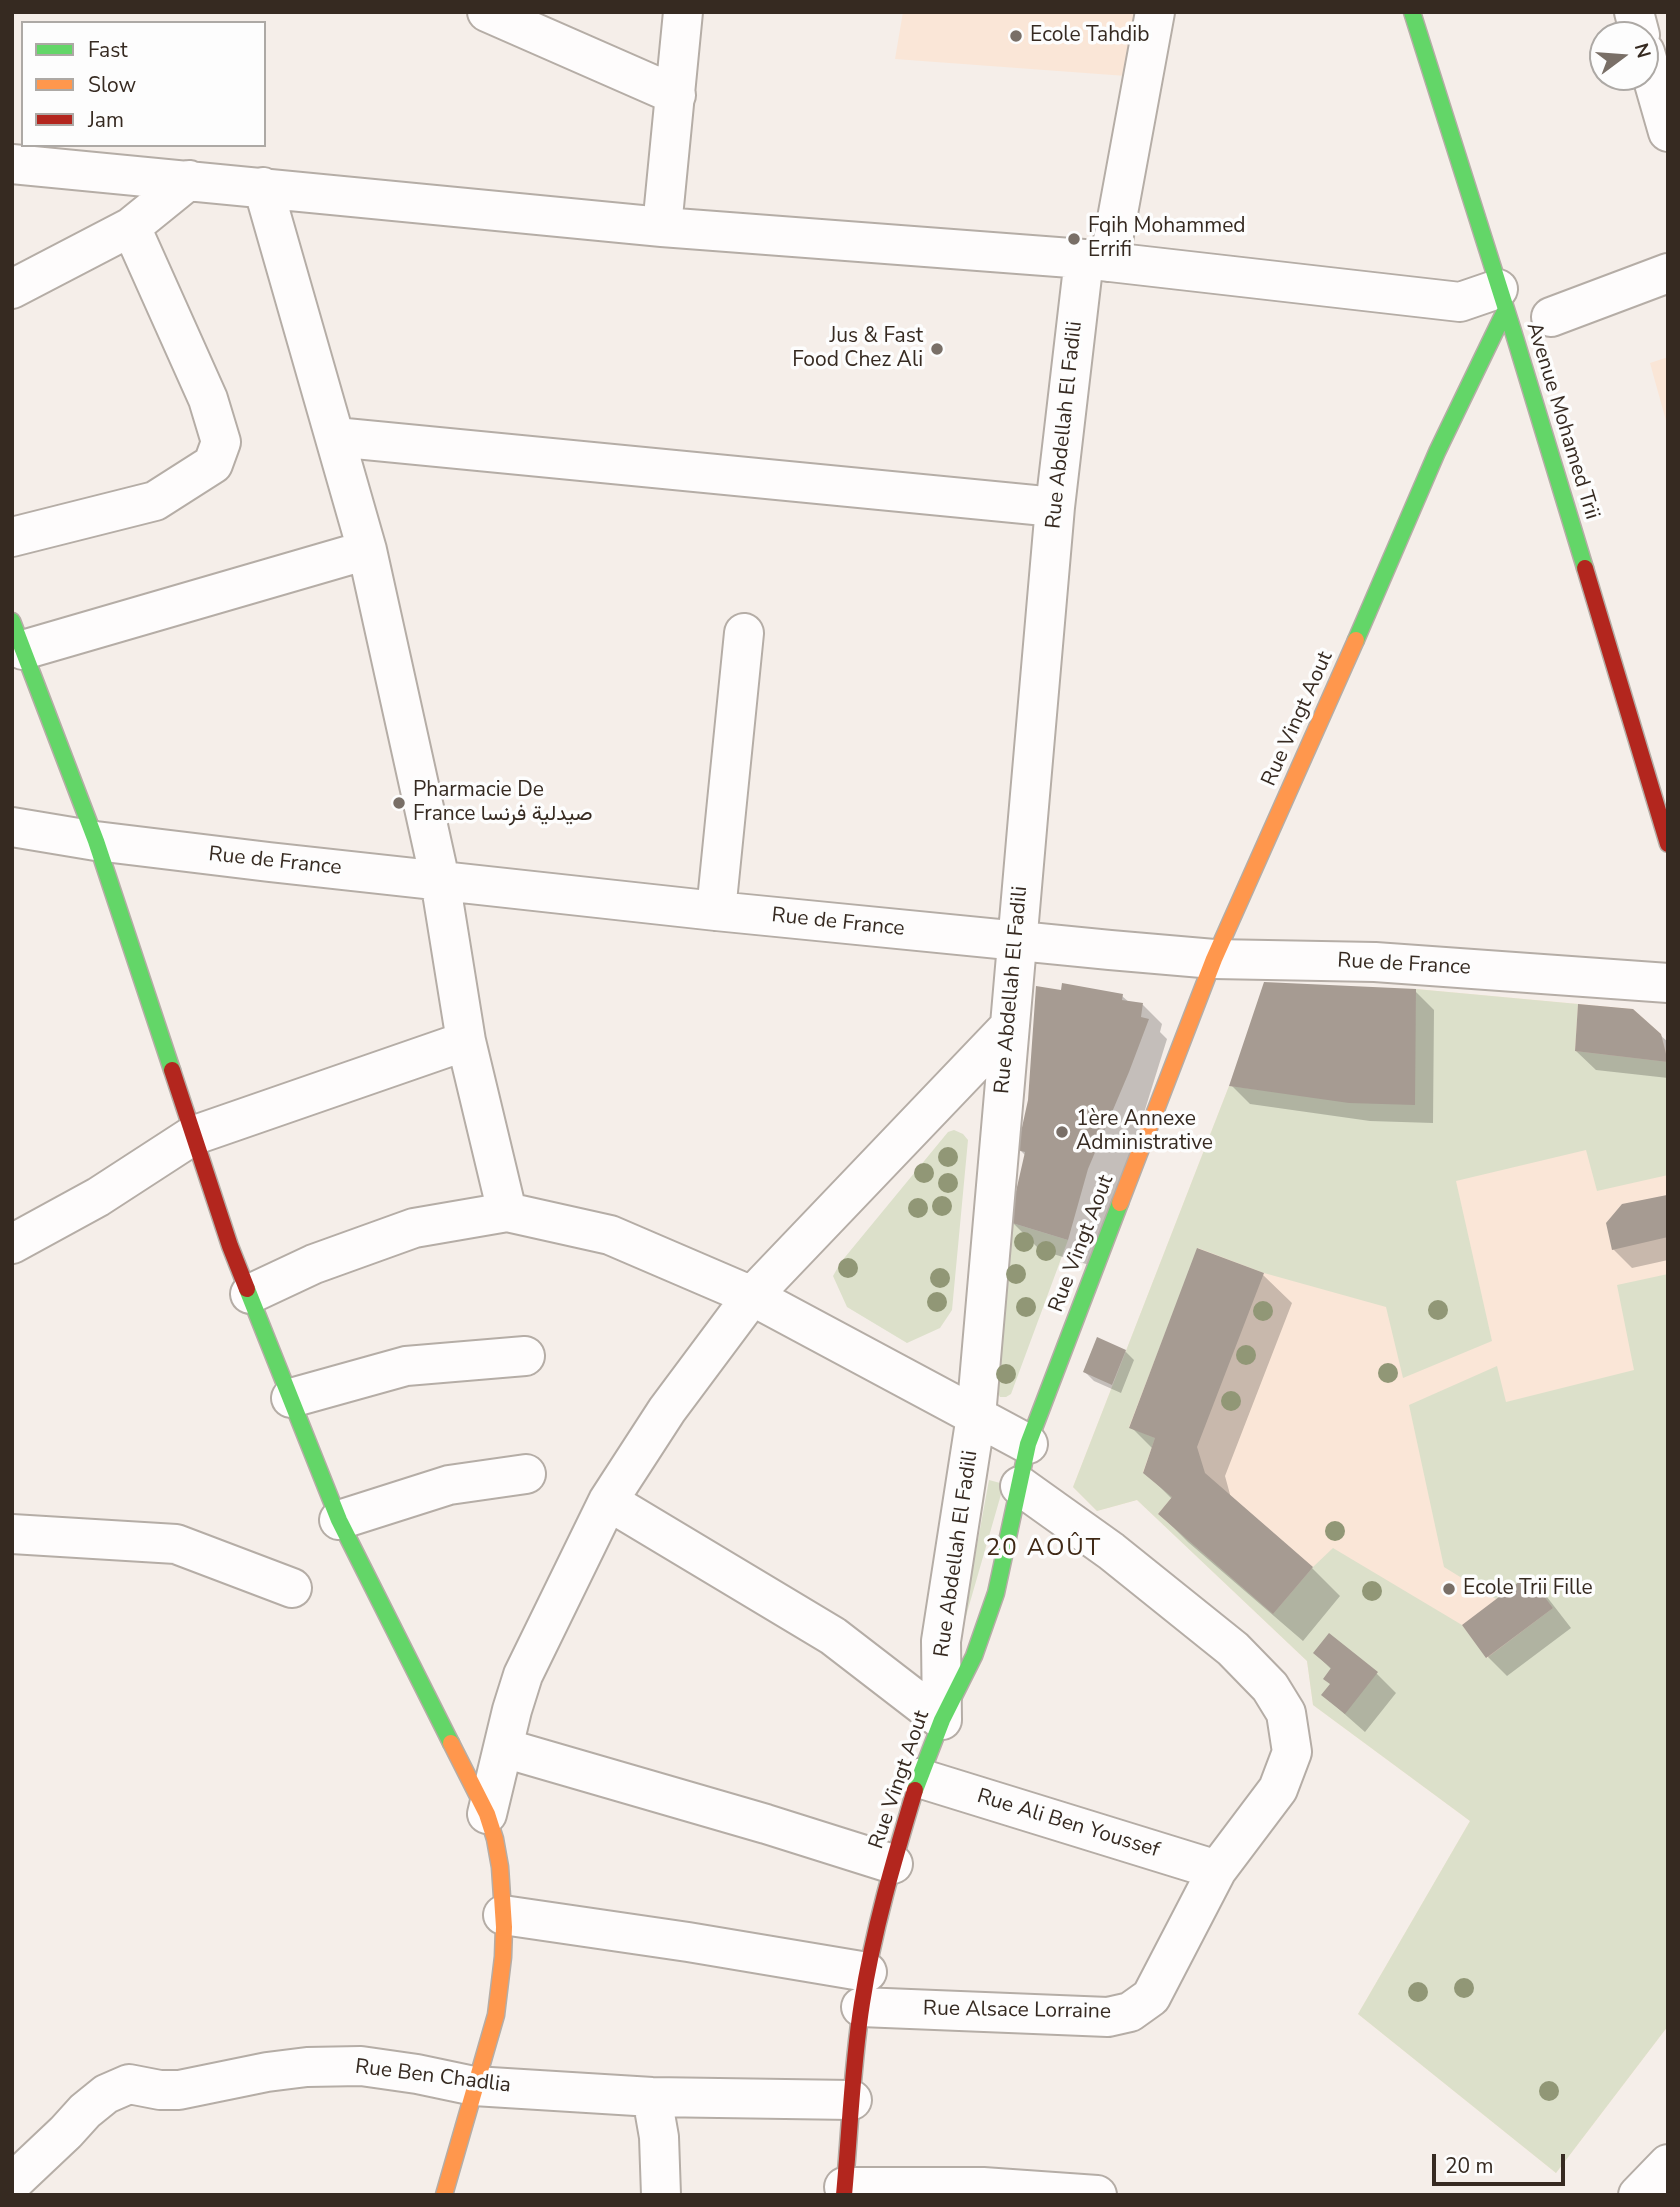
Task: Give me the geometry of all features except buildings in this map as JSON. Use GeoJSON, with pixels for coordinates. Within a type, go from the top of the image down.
{"type":"FeatureCollection","features":[{"type":"Feature","properties":{"kind":"street"},"geometry":{"type":"LineString","coordinates":[[662,227],[684,12]]}},
{"type":"Feature","properties":{"kind":"street","name":"Rue Abdellah El Fadili"},"geometry":{"type":"LineString","coordinates":[[942,1720],[941,1640],[976,1416],[1055,507],[1096,260],[1155,12]]}},
{"type":"Feature","properties":{"kind":"street","name":"Avenue Mohamed Trii"},"geometry":{"type":"LineString","coordinates":[[1412,12],[1668,844]]}},
{"type":"Feature","properties":{"kind":"street"},"geometry":{"type":"LineString","coordinates":[[489,13],[676,95]]}},
{"type":"Feature","properties":{"kind":"street"},"geometry":{"type":"LineString","coordinates":[[1656,91],[1668,132]]}},
{"type":"Feature","properties":{"kind":"street"},"geometry":{"type":"LineString","coordinates":[[12,164],[662,227],[1096,260],[1460,302],[1502,299]]}},
{"type":"Feature","properties":{"kind":"street"},"geometry":{"type":"LineString","coordinates":[[12,289],[131,227],[189,180]]}},
{"type":"Feature","properties":{"kind":"street"},"geometry":{"type":"LineString","coordinates":[[263,187],[367,550],[440,880],[466,1041],[507,1212]]}},
{"type":"Feature","properties":{"kind":"street"},"geometry":{"type":"LineString","coordinates":[[12,537],[155,500],[213,464],[221,442],[208,399],[131,227]]}},
{"type":"Feature","properties":{"kind":"street"},"geometry":{"type":"LineString","coordinates":[[1551,317],[1668,274]]}},
{"type":"Feature","properties":{"kind":"street","name":"Rue Vingt Aout"},"geometry":{"type":"LineString","coordinates":[[844,2191],[864,1989],[893,1864],[919,1778],[942,1720],[974,1656],[996,1593],[1028,1444],[1214,959],[1385,575],[1502,299]]}},
{"type":"Feature","properties":{"kind":"street"},"geometry":{"type":"LineString","coordinates":[[335,437],[1055,507]]}},
{"type":"Feature","properties":{"kind":"street"},"geometry":{"type":"LineString","coordinates":[[367,550],[18,636],[96,841],[230,1246],[338,1520],[494,1831],[503,1915],[504,1959],[490,2041],[474,2086],[444,2195]]}},
{"type":"Feature","properties":{"kind":"street"},"geometry":{"type":"LineString","coordinates":[[716,911],[744,633]]}},
{"type":"Feature","properties":{"kind":"street","name":"Rue de France"},"geometry":{"type":"LineString","coordinates":[[12,827],[96,841],[269,862],[716,911],[1214,959],[1375,962],[1668,984]]}},
{"type":"Feature","properties":{"kind":"street"},"geometry":{"type":"LineString","coordinates":[[487,1814],[523,1675],[608,1502],[667,1410],[752,1296],[1010,1026]]}},
{"type":"Feature","properties":{"kind":"street"},"geometry":{"type":"LineString","coordinates":[[12,1244],[98,1197],[192,1136],[466,1041]]}},
{"type":"Feature","properties":{"kind":"street"},"geometry":{"type":"LineString","coordinates":[[250,1294],[314,1264],[414,1228],[507,1212],[610,1235],[752,1296],[1028,1444]]}},
{"type":"Feature","properties":{"kind":"street"},"geometry":{"type":"LineString","coordinates":[[292,1398],[406,1366],[525,1356]]}},
{"type":"Feature","properties":{"kind":"street"},"geometry":{"type":"LineString","coordinates":[[338,1520],[450,1485],[526,1474]]}},
{"type":"Feature","properties":{"kind":"street","name":"Rue Alsace Lorraine"},"geometry":{"type":"LineString","coordinates":[[503,1915],[688,1942],[864,1989],[1108,2017],[1130,2012],[1152,1997],[1217,1870],[1278,1789],[1292,1752],[1286,1713],[1270,1687],[1233,1649],[1111,1551],[1020,1486]]}},
{"type":"Feature","properties":{"kind":"street"},"geometry":{"type":"LineString","coordinates":[[608,1502],[833,1636],[942,1720]]}},
{"type":"Feature","properties":{"kind":"street"},"geometry":{"type":"LineString","coordinates":[[12,1534],[176,1544],[292,1588]]}},
{"type":"Feature","properties":{"kind":"street"},"geometry":{"type":"LineString","coordinates":[[504,1748],[893,1864]]}},
{"type":"Feature","properties":{"kind":"street","name":"Rue Ali Ben Youssef"},"geometry":{"type":"LineString","coordinates":[[919,1778],[1217,1870]]}},
{"type":"Feature","properties":{"kind":"street","name":"Rue Ben Chadlia"},"geometry":{"type":"LineString","coordinates":[[12,2183],[85,2111],[106,2094],[130,2084],[160,2090],[179,2090],[268,2072],[307,2067],[361,2066],[474,2086],[653,2097],[852,2100]]}},
{"type":"Feature","properties":{"kind":"street"},"geometry":{"type":"LineString","coordinates":[[653,2097],[659,2137],[661,2195]]}},
{"type":"Feature","properties":{"kind":"street"},"geometry":{"type":"LineString","coordinates":[[1638,2195],[1668,2164]]}},
{"type":"Feature","properties":{"kind":"street"},"geometry":{"type":"LineString","coordinates":[[844,2191],[984,2191],[1097,2195]]}},
{"type":"Feature","properties":{"kind":"shaded area","name":"Ecole Tahdib"},"geometry":{"type":"Polygon","coordinates":[[[903,12],[1138,12],[1126,76],[895,59],[903,12]]]}},
{"type":"Feature","properties":{"kind":"shaded area"},"geometry":{"type":"Polygon","coordinates":[[[1668,357],[1668,428],[1650,363],[1668,357]]]}},
{"type":"Feature","properties":{"kind":"shaded area","name":"Ecole Trii Fille"},"geometry":{"type":"Polygon","coordinates":[[[1416,989],[1633,1009],[1661,1034],[1668,1058],[1668,2026],[1556,2173],[1358,2014],[1470,1821],[1313,1705],[1307,1661],[1137,1500],[1097,1511],[1073,1487],[1229,1086],[1415,1105],[1416,989]]]}},
{"type":"Feature","properties":{"kind":"green space","name":"Ecole Trii Fille"},"geometry":{"type":"Polygon","coordinates":[[[1416,989],[1578,1004],[1575,1051],[1668,1062],[1668,1175],[1597,1191],[1586,1150],[1456,1181],[1492,1341],[1403,1378],[1386,1307],[1264,1273],[1198,1248],[1129,1427],[1155,1438],[1143,1472],[1172,1497],[1158,1514],[1273,1614],[1333,1548],[1462,1625],[1487,1658],[1553,1608],[1528,1576],[1496,1599],[1444,1567],[1409,1405],[1497,1366],[1506,1402],[1634,1370],[1617,1285],[1668,1274],[1668,2026],[1556,2173],[1358,2014],[1470,1821],[1313,1705],[1307,1661],[1137,1500],[1097,1511],[1073,1487],[1229,1086],[1301,1095],[1415,1025],[1416,989]]]}},
{"type":"Feature","properties":{"kind":"green space"},"geometry":{"type":"Polygon","coordinates":[[[954,1130],[968,1140],[952,1310],[940,1328],[907,1343],[847,1307],[833,1276],[841,1262],[948,1132],[954,1130]]]}},
{"type":"Feature","properties":{"kind":"green space"},"geometry":{"type":"Polygon","coordinates":[[[1009,1222],[1068,1240],[1011,1394],[1000,1397],[997,1391],[1009,1222]]]}},
{"type":"Feature","properties":{"kind":"green space"},"geometry":{"type":"Polygon","coordinates":[[[989,1480],[1004,1484],[960,1637],[989,1480]]]}},
{"type":"Feature","properties":{"kind":"traffic: fast"},"geometry":{"type":"LineString","coordinates":[[1412,12],[1585,568]]}},
{"type":"Feature","properties":{"kind":"traffic: fast"},"geometry":{"type":"LineString","coordinates":[[1356,640],[1437,452],[1506,309]]}},
{"type":"Feature","properties":{"kind":"traffic: fast"},"geometry":{"type":"LineString","coordinates":[[12,621],[96,841],[172,1070]]}},
{"type":"Feature","properties":{"kind":"traffic: fast"},"geometry":{"type":"LineString","coordinates":[[915,1790],[942,1720],[974,1656],[996,1593],[1028,1444],[1120,1203]]}},
{"type":"Feature","properties":{"kind":"traffic: fast"},"geometry":{"type":"LineString","coordinates":[[247,1289],[339,1520],[451,1743]]}},
{"type":"Feature","properties":{"kind":"traffic: slow"},"geometry":{"type":"LineString","coordinates":[[1120,1203],[1214,959],[1356,640]]}},
{"type":"Feature","properties":{"kind":"traffic: slow"},"geometry":{"type":"LineString","coordinates":[[444,2195],[496,2015],[504,1927],[500,1867],[495,1839],[487,1814],[451,1743]]}},
{"type":"Feature","properties":{"kind":"traffic: jam"},"geometry":{"type":"LineString","coordinates":[[1585,568],[1668,844]]}},
{"type":"Feature","properties":{"kind":"traffic: jam"},"geometry":{"type":"LineString","coordinates":[[172,1070],[230,1246],[247,1289]]}},
{"type":"Feature","properties":{"kind":"traffic: jam"},"geometry":{"type":"LineString","coordinates":[[844,2195],[862,2003],[885,1896],[915,1790]]}},
{"type":"Feature","properties":{"kind":"place","name":"Ecole Tahdib"},"geometry":{"type":"Point","coordinates":[1016,36]}},
{"type":"Feature","properties":{"kind":"place","name":"Fqih Mohammed Errifi"},"geometry":{"type":"Point","coordinates":[1074,239]}},
{"type":"Feature","properties":{"kind":"place","name":"Jus & Fast Food Chez Ali"},"geometry":{"type":"Point","coordinates":[937,349]}},
{"type":"Feature","properties":{"kind":"place","name":"Pharmacie De France صيدلية فرنسا"},"geometry":{"type":"Point","coordinates":[399,803]}},
{"type":"Feature","properties":{"kind":"place","name":"1ère Annexe Administrative"},"geometry":{"type":"Point","coordinates":[1062,1132]}},
{"type":"Feature","properties":{"kind":"place","name":"Ecole Trii Fille"},"geometry":{"type":"Point","coordinates":[1449,1589]}},
{"type":"Feature","properties":{"kind":"district","name":"20 AOÛT"},"geometry":{"type":"Point","coordinates":[1044,1549]}}]}
